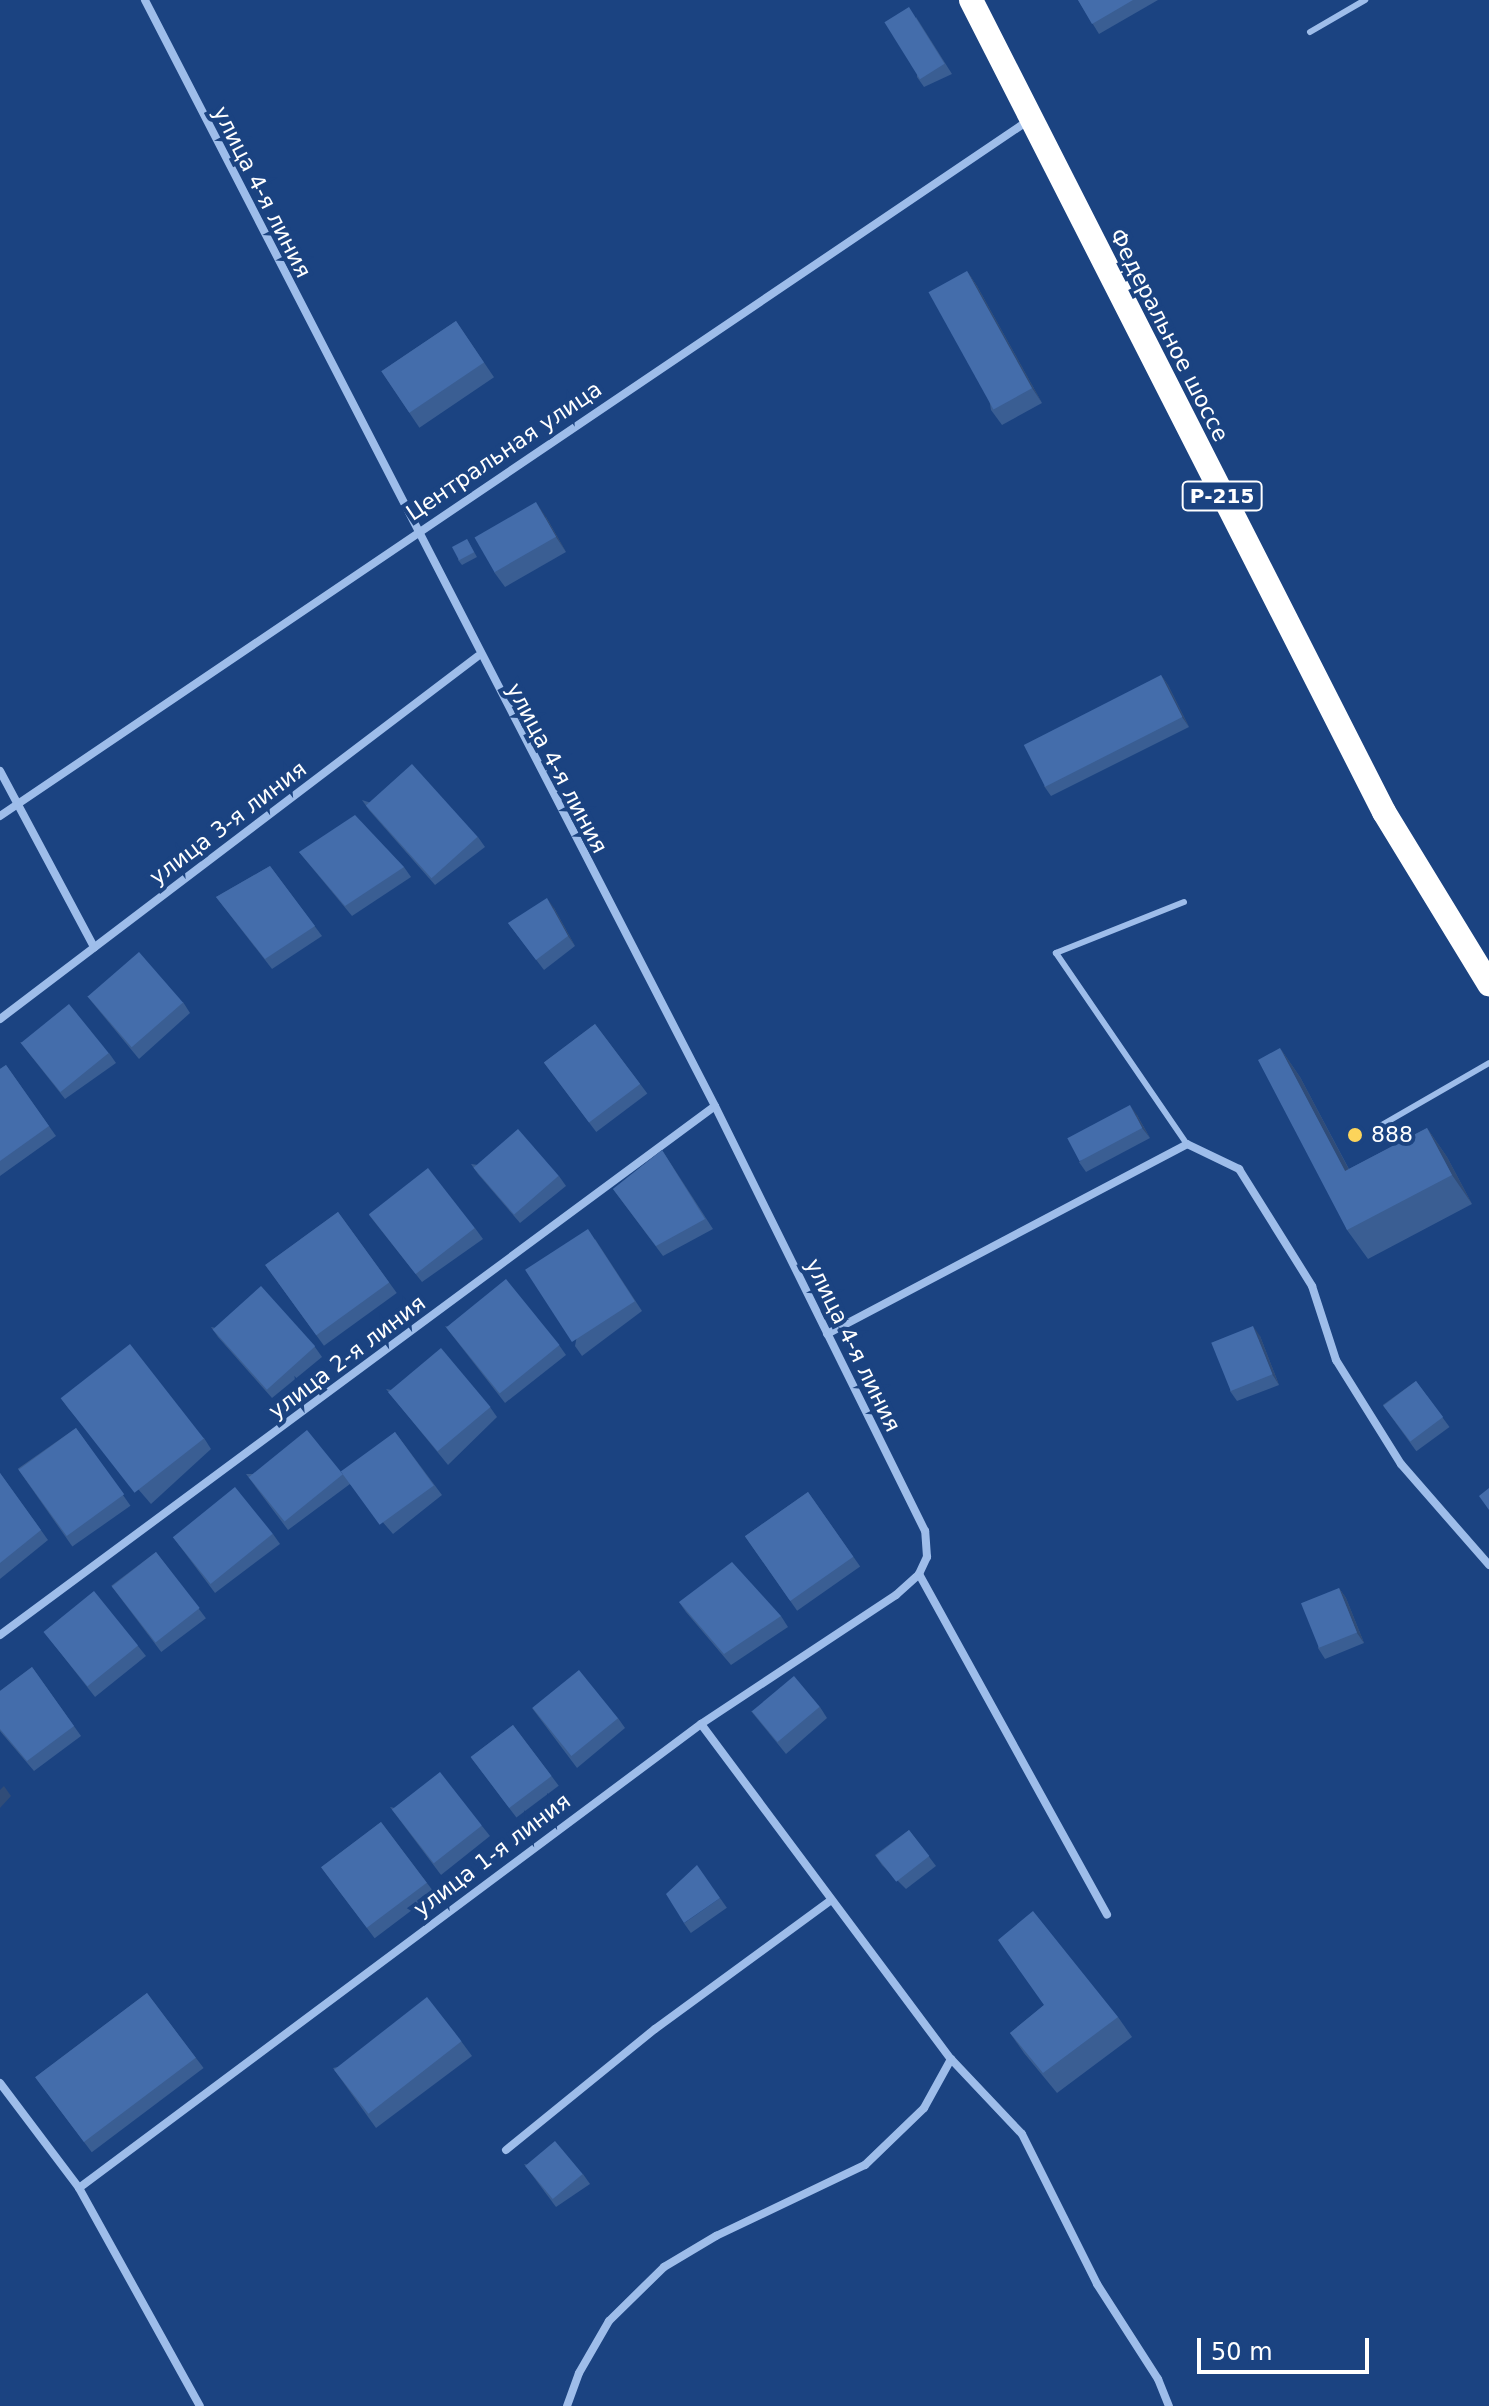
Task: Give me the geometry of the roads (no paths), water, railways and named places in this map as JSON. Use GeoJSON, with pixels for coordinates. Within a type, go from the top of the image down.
{"type":"FeatureCollection","features":[{"type":"Feature","properties":{"kind":"highway","name":"Федеральное шоссе"},"geometry":{"type":"LineString","coordinates":[[971,0],[1384,812],[1489,984]]}},
{"type":"Feature","properties":{"kind":"street","name":"улица 4-я линия"},"geometry":{"type":"LineString","coordinates":[[145,0],[414,532],[715,1106],[925,1531],[927,1557]]}},
{"type":"Feature","properties":{"kind":"street","name":"Центральная улица"},"geometry":{"type":"LineString","coordinates":[[0,816],[414,532],[1030,120]]}},
{"type":"Feature","properties":{"kind":"street","name":"улица 3-я линия"},"geometry":{"type":"LineString","coordinates":[[0,1019],[478,656]]}},
{"type":"Feature","properties":{"kind":"street"},"geometry":{"type":"LineString","coordinates":[[0,771],[94,947]]}},
{"type":"Feature","properties":{"kind":"street","name":"улица 2-я линия"},"geometry":{"type":"LineString","coordinates":[[0,1635],[715,1106]]}},
{"type":"Feature","properties":{"kind":"street"},"geometry":{"type":"LineString","coordinates":[[827,1334],[1187,1144],[1239,1169],[1312,1286],[1336,1360],[1401,1464],[1489,1565]]}},
{"type":"Feature","properties":{"kind":"street","name":"улица 1-я линия"},"geometry":{"type":"LineString","coordinates":[[79,2188],[701,1724],[896,1595],[919,1574],[927,1557]]}},
{"type":"Feature","properties":{"kind":"street"},"geometry":{"type":"LineString","coordinates":[[919,1574],[1107,1914]]}},
{"type":"Feature","properties":{"kind":"street"},"geometry":{"type":"LineString","coordinates":[[701,1724],[951,2059],[1022,2134],[1097,2284],[1158,2379],[1169,2406]]}},
{"type":"Feature","properties":{"kind":"street"},"geometry":{"type":"LineString","coordinates":[[506,2150],[655,2029],[831,1900]]}},
{"type":"Feature","properties":{"kind":"street"},"geometry":{"type":"LineString","coordinates":[[567,2406],[579,2373],[609,2321],[664,2267],[716,2236],[865,2165],[924,2108],[951,2059]]}},
{"type":"Feature","properties":{"kind":"street"},"geometry":{"type":"LineString","coordinates":[[0,2083],[79,2188],[200,2406]]}},
{"type":"Feature","properties":{"kind":"lane"},"geometry":{"type":"LineString","coordinates":[[1310,32],[1365,0]]}},
{"type":"Feature","properties":{"kind":"lane"},"geometry":{"type":"LineString","coordinates":[[1184,902],[1056,953],[1187,1144]]}},
{"type":"Feature","properties":{"kind":"lane"},"geometry":{"type":"LineString","coordinates":[[1380,1126],[1489,1063]]}},
{"type":"Feature","properties":{"kind":"place","name":"888"},"geometry":{"type":"Point","coordinates":[1355,1135]}}]}
